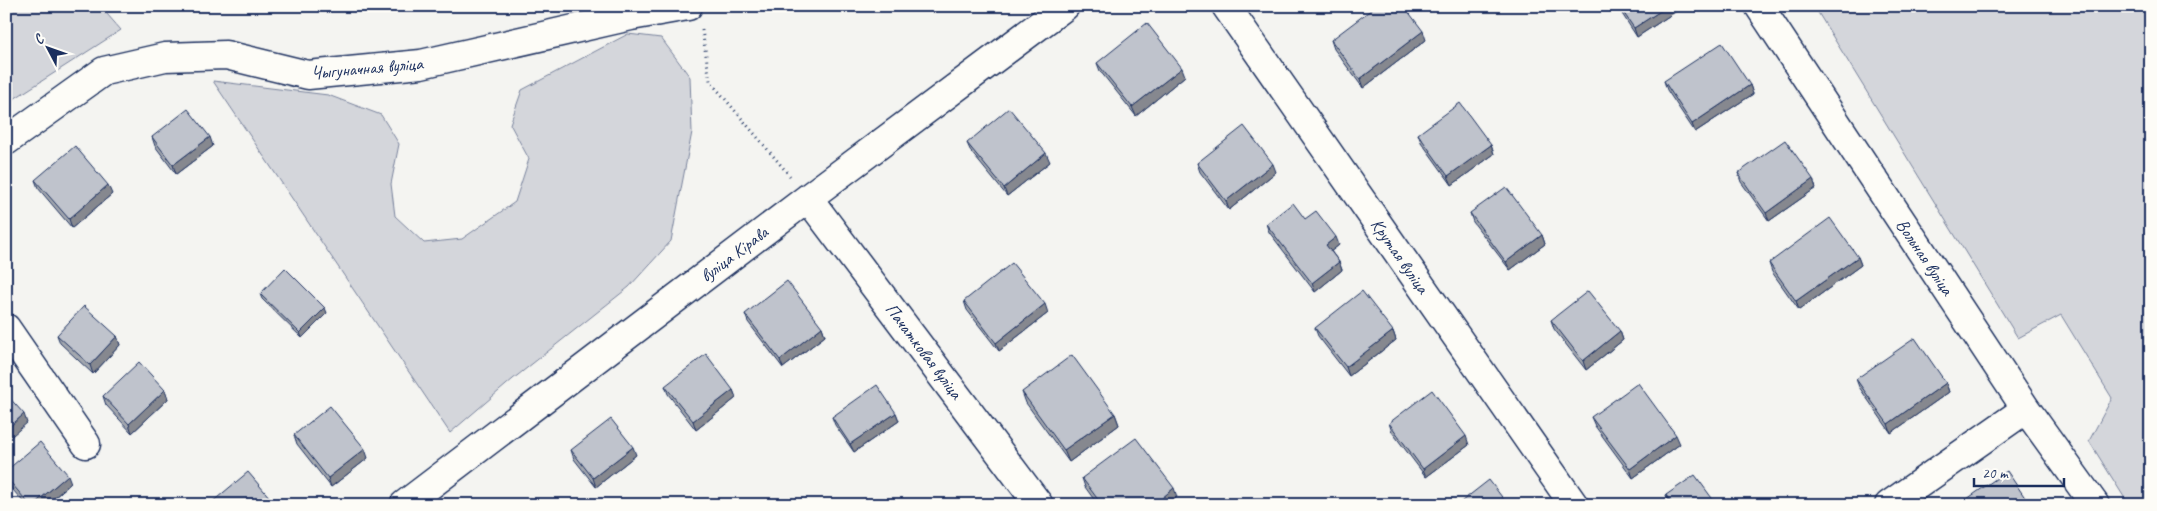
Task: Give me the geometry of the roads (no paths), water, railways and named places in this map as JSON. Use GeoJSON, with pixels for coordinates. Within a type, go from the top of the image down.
{"type":"FeatureCollection","features":[{"type":"Feature","properties":{"kind":"street","name":"вуліца Кірава"},"geometry":{"type":"LineString","coordinates":[[404,505],[808,198],[1065,6]]}},
{"type":"Feature","properties":{"kind":"street","name":"Крутая вуліца"},"geometry":{"type":"LineString","coordinates":[[1226,6],[1574,505]]}},
{"type":"Feature","properties":{"kind":"street","name":"Вольная вуліца"},"geometry":{"type":"LineString","coordinates":[[1759,6],[2026,409],[2095,505]]}},
{"type":"Feature","properties":{"kind":"street","name":"Чыгуначная вуліца"},"geometry":{"type":"LineString","coordinates":[[6,141],[104,71],[165,57],[226,56],[308,75],[421,64],[632,16],[695,16]]}},
{"type":"Feature","properties":{"kind":"street","name":"Пачатковая вуліца"},"geometry":{"type":"LineString","coordinates":[[808,198],[1039,505]]}},
{"type":"Feature","properties":{"kind":"street"},"geometry":{"type":"LineString","coordinates":[[6,328],[86,444]]}},
{"type":"Feature","properties":{"kind":"street"},"geometry":{"type":"LineString","coordinates":[[1888,505],[2026,409]]}}]}
